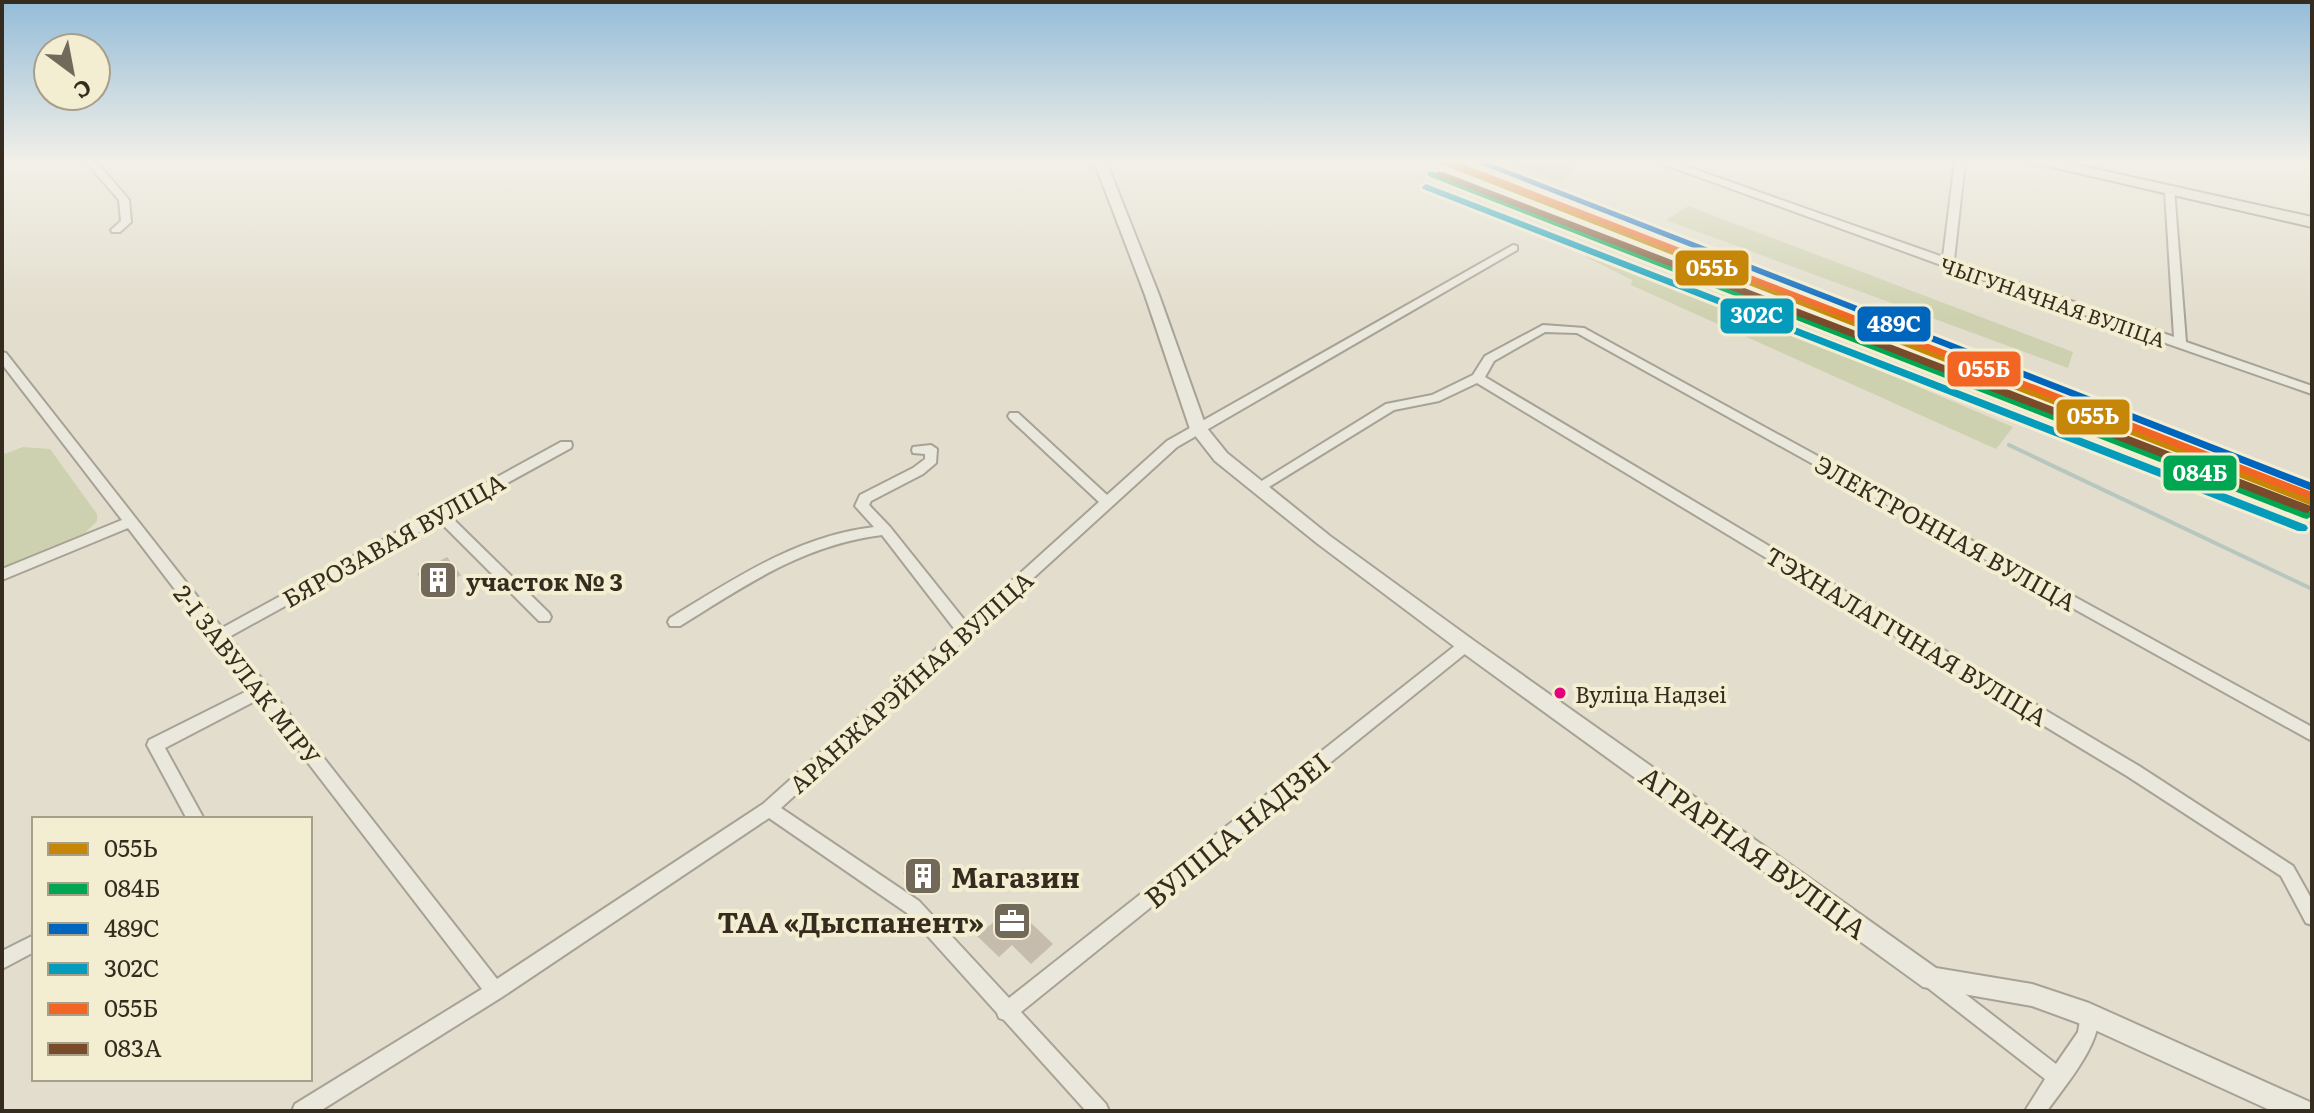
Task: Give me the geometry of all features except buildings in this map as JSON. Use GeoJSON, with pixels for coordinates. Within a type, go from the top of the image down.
{"type":"FeatureCollection","features":[{"type":"Feature","properties":{"kind":"main road"},"geometry":{"type":"LineString","coordinates":[[2270,213],[2312,222]]}},
{"type":"Feature","properties":{"kind":"street"},"geometry":{"type":"LineString","coordinates":[[116,230],[126,222],[125,213]]}},
{"type":"Feature","properties":{"kind":"street","name":"АГРАРНАЯ ВУЛІЦА"},"geometry":{"type":"LineString","coordinates":[[1120,213],[1198,429],[1221,457],[1466,645],[1931,979],[2032,995],[2089,1015],[2301,1111]]}},
{"type":"Feature","properties":{"kind":"street","name":"ЧЫГУНАЧНАЯ ВУЛІЦА"},"geometry":{"type":"LineString","coordinates":[[1805,213],[2312,390]]}},
{"type":"Feature","properties":{"kind":"street"},"geometry":{"type":"LineString","coordinates":[[1948,264],[1954,213]]}},
{"type":"Feature","properties":{"kind":"street"},"geometry":{"type":"LineString","coordinates":[[2171,213],[2180,345]]}},
{"type":"Feature","properties":{"kind":"street","name":"АРАНЖАРЭЙНАЯ ВУЛІЦА"},"geometry":{"type":"LineString","coordinates":[[302,1111],[495,991],[769,809],[1172,444],[1513,248]]}},
{"type":"Feature","properties":{"kind":"street","name":"ЭЛЕКТРОННАЯ ВУЛІЦА"},"geometry":{"type":"LineString","coordinates":[[1478,378],[1489,359],[1543,328],[1580,330],[2312,735]]}},
{"type":"Feature","properties":{"kind":"street","name":"2-І ЗАВУЛАК МІРУ"},"geometry":{"type":"LineString","coordinates":[[2,356],[495,991]]}},
{"type":"Feature","properties":{"kind":"street"},"geometry":{"type":"LineString","coordinates":[[1259,487],[1390,407],[1435,398],[1478,378]]}},
{"type":"Feature","properties":{"kind":"street","name":"ТЭХНАЛАГІЧНАЯ ВУЛІЦА"},"geometry":{"type":"LineString","coordinates":[[1478,378],[2133,771],[2274,862],[2287,871],[2312,917]]}},
{"type":"Feature","properties":{"kind":"street"},"geometry":{"type":"LineString","coordinates":[[1014,416],[1108,503]]}},
{"type":"Feature","properties":{"kind":"street","name":"БЯРОЗАВАЯ ВУЛІЦА"},"geometry":{"type":"LineString","coordinates":[[221,635],[566,445]]}},
{"type":"Feature","properties":{"kind":"street"},"geometry":{"type":"LineString","coordinates":[[918,450],[931,449],[931,460],[918,471],[865,498],[862,506],[885,530],[965,631]]}},
{"type":"Feature","properties":{"kind":"street"},"geometry":{"type":"LineString","coordinates":[[439,513],[544,617]]}},
{"type":"Feature","properties":{"kind":"street"},"geometry":{"type":"LineString","coordinates":[[2,575],[130,522]]}},
{"type":"Feature","properties":{"kind":"street"},"geometry":{"type":"LineString","coordinates":[[675,622],[810,544],[851,532],[885,530]]}},
{"type":"Feature","properties":{"kind":"street","name":"ВУЛІЦА НАДЗЕІ"},"geometry":{"type":"LineString","coordinates":[[1006,1012],[1466,645]]}},
{"type":"Feature","properties":{"kind":"street"},"geometry":{"type":"LineString","coordinates":[[195,817],[155,745],[263,690]]}},
{"type":"Feature","properties":{"kind":"street"},"geometry":{"type":"LineString","coordinates":[[769,809],[913,907],[1099,1111]]}},
{"type":"Feature","properties":{"kind":"street"},"geometry":{"type":"LineString","coordinates":[[2,960],[32,944]]}},
{"type":"Feature","properties":{"kind":"street"},"geometry":{"type":"LineString","coordinates":[[1931,979],[2059,1078]]}},
{"type":"Feature","properties":{"kind":"street"},"geometry":{"type":"LineString","coordinates":[[2035,1111],[2087,1035],[2089,1015]]}},
{"type":"Feature","properties":{"kind":"green space"},"geometry":{"type":"Polygon","coordinates":[[[1677,213],[1706,213],[2073,352],[2068,368],[1666,220],[1677,213]]]}},
{"type":"Feature","properties":{"kind":"green space"},"geometry":{"type":"Polygon","coordinates":[[[1595,250],[2013,427],[1996,449],[1631,285],[1632,280],[1586,257],[1595,250]]]}},
{"type":"Feature","properties":{"kind":"green space"},"geometry":{"type":"Polygon","coordinates":[[[23,447],[50,449],[97,514],[97,521],[85,533],[2,568],[2,455],[23,447]]]}},
{"type":"Feature","properties":{"kind":"waterway"},"geometry":{"type":"LineString","coordinates":[[2009,445],[2312,589]]}},
{"type":"Feature","properties":{"kind":"transit line","name":"302С"},"geometry":{"type":"LineString","coordinates":[[1493,213],[2302,528]]}},
{"type":"Feature","properties":{"kind":"transit line","name":"084Б"},"geometry":{"type":"LineString","coordinates":[[1531,213],[2307,515]]}},
{"type":"Feature","properties":{"kind":"transit line","name":"083А"},"geometry":{"type":"LineString","coordinates":[[1541,213],[2307,509]]}},
{"type":"Feature","properties":{"kind":"transit line","name":"055Ь"},"geometry":{"type":"LineString","coordinates":[[1570,213],[2312,502]]}},
{"type":"Feature","properties":{"kind":"transit line","name":"055Б"},"geometry":{"type":"LineString","coordinates":[[1580,213],[2312,496]]}},
{"type":"Feature","properties":{"kind":"transit line","name":"489С"},"geometry":{"type":"LineString","coordinates":[[1609,213],[2312,487]]}},
{"type":"Feature","properties":{"kind":"place","name":"участок № 3"},"geometry":{"type":"Point","coordinates":[438,580]}},
{"type":"Feature","properties":{"kind":"place","name":"Вуліца Надзеі"},"geometry":{"type":"Point","coordinates":[1560,693]}},
{"type":"Feature","properties":{"kind":"place","name":"Магазин"},"geometry":{"type":"Point","coordinates":[923,876]}},
{"type":"Feature","properties":{"kind":"place","name":"ТАА «Дыспанент»"},"geometry":{"type":"Point","coordinates":[1012,921]}}]}
